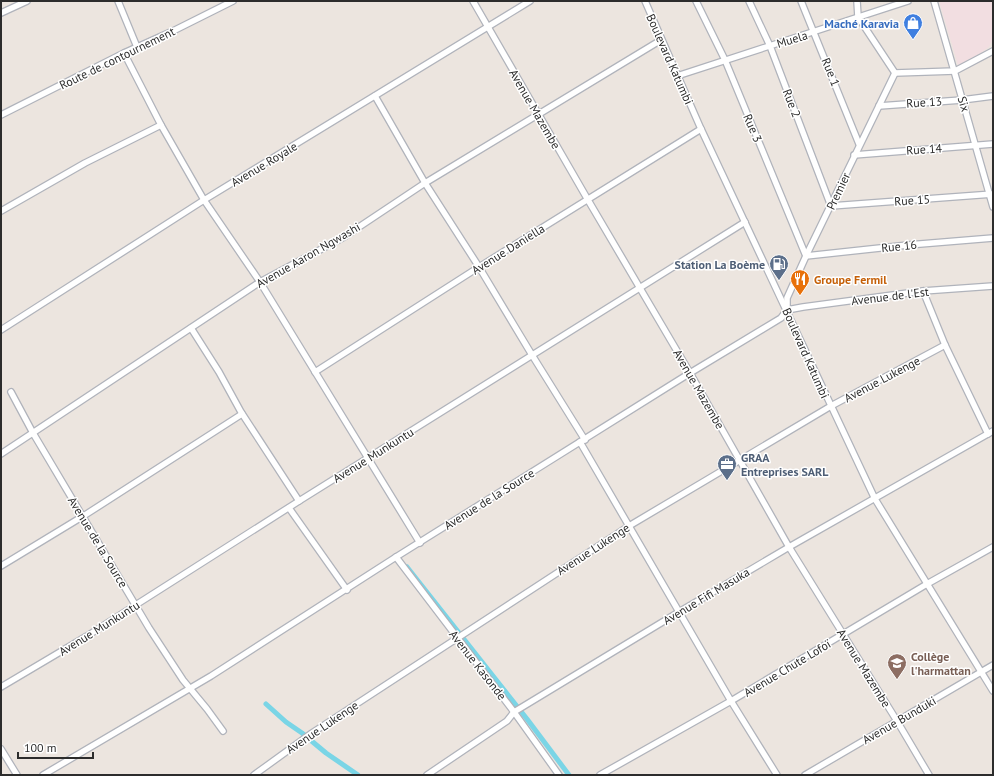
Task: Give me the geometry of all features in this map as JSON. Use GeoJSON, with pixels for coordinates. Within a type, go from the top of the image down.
{"type":"FeatureCollection","features":[{"type":"Feature","properties":{"kind":"street"},"geometry":{"type":"LineString","coordinates":[[1,13],[27,1]]}},
{"type":"Feature","properties":{"kind":"street"},"geometry":{"type":"LineString","coordinates":[[118,1],[137,47]]}},
{"type":"Feature","properties":{"kind":"street","name":"Route de contournement"},"geometry":{"type":"LineString","coordinates":[[1,115],[124,53],[173,31],[233,1]]}},
{"type":"Feature","properties":{"kind":"street","name":"Avenue Mazembe"},"geometry":{"type":"LineString","coordinates":[[473,1],[690,373],[789,547],[929,775]]}},
{"type":"Feature","properties":{"kind":"street","name":"Avenue Royale"},"geometry":{"type":"LineString","coordinates":[[1,330],[204,200],[530,1]]}},
{"type":"Feature","properties":{"kind":"street","name":"Boulevard Katumbi"},"geometry":{"type":"LineString","coordinates":[[645,1],[701,129],[875,499],[993,691]]}},
{"type":"Feature","properties":{"kind":"street","name":"Rue 3"},"geometry":{"type":"LineString","coordinates":[[696,1],[725,60],[806,256]]}},
{"type":"Feature","properties":{"kind":"street","name":"Rue 2"},"geometry":{"type":"LineString","coordinates":[[749,1],[770,46],[831,206]]}},
{"type":"Feature","properties":{"kind":"street","name":"Rue 1"},"geometry":{"type":"LineString","coordinates":[[801,1],[815,32],[859,144]]}},
{"type":"Feature","properties":{"kind":"street"},"geometry":{"type":"LineString","coordinates":[[857,1],[858,17],[895,73],[955,72],[993,51]]}},
{"type":"Feature","properties":{"kind":"street","name":"Muela"},"geometry":{"type":"LineString","coordinates":[[677,76],[908,1]]}},
{"type":"Feature","properties":{"kind":"street","name":"Six"},"geometry":{"type":"LineString","coordinates":[[934,1],[991,194],[993,207]]}},
{"type":"Feature","properties":{"kind":"street","name":"Avenue Aaron Ngwashi"},"geometry":{"type":"LineString","coordinates":[[1,454],[260,282],[344,237],[424,182],[661,40]]}},
{"type":"Feature","properties":{"kind":"street"},"geometry":{"type":"LineString","coordinates":[[124,53],[204,200],[260,282],[420,542]]}},
{"type":"Feature","properties":{"kind":"street","name":"Premier"},"geometry":{"type":"LineString","coordinates":[[787,310],[787,298],[806,256],[831,206],[859,144],[895,73]]}},
{"type":"Feature","properties":{"kind":"street"},"geometry":{"type":"LineString","coordinates":[[375,96],[424,182],[479,266],[532,355],[679,612],[731,701],[777,775]]}},
{"type":"Feature","properties":{"kind":"street","name":"Rue 13"},"geometry":{"type":"LineString","coordinates":[[878,106],[962,100],[993,96]]}},
{"type":"Feature","properties":{"kind":"street"},"geometry":{"type":"LineString","coordinates":[[1,211],[85,163],[162,125]]}},
{"type":"Feature","properties":{"kind":"street","name":"Avenue Daniella"},"geometry":{"type":"LineString","coordinates":[[315,372],[479,266],[701,129]]}},
{"type":"Feature","properties":{"kind":"street","name":"Rue 14"},"geometry":{"type":"LineString","coordinates":[[854,155],[993,144]]}},
{"type":"Feature","properties":{"kind":"street","name":"Rue 15"},"geometry":{"type":"LineString","coordinates":[[831,206],[991,194]]}},
{"type":"Feature","properties":{"kind":"street","name":"Avenue Munkuntu"},"geometry":{"type":"LineString","coordinates":[[1,687],[136,605],[298,501],[368,459],[745,222]]}},
{"type":"Feature","properties":{"kind":"street","name":"Rue 16"},"geometry":{"type":"LineString","coordinates":[[806,256],[993,238]]}},
{"type":"Feature","properties":{"kind":"street","name":"Avenue de l'Est"},"geometry":{"type":"LineString","coordinates":[[787,310],[923,291],[993,286]]}},
{"type":"Feature","properties":{"kind":"street"},"geometry":{"type":"LineString","coordinates":[[923,291],[945,345],[990,433]]}},
{"type":"Feature","properties":{"kind":"street","name":"Avenue de la Source"},"geometry":{"type":"LineString","coordinates":[[43,775],[190,689],[347,590],[396,557],[690,373],[781,318],[787,310]]}},
{"type":"Feature","properties":{"kind":"street"},"geometry":{"type":"LineString","coordinates":[[191,328],[219,372],[242,414],[298,501]]}},
{"type":"Feature","properties":{"kind":"street","name":"Avenue Lukenge"},"geometry":{"type":"LineString","coordinates":[[254,775],[312,733],[629,526],[830,406],[945,345]]}},
{"type":"Feature","properties":{"kind":"street","name":"Avenue de la Source"},"geometry":{"type":"LineString","coordinates":[[11,392],[33,433],[136,605],[183,680],[223,731]]}},
{"type":"Feature","properties":{"kind":"street"},"geometry":{"type":"LineString","coordinates":[[1,566],[83,516],[242,414]]}},
{"type":"Feature","properties":{"kind":"street","name":"Avenue Fifi Masuka"},"geometry":{"type":"LineString","coordinates":[[428,775],[507,721],[514,712],[789,547],[990,433]]}},
{"type":"Feature","properties":{"kind":"street"},"geometry":{"type":"LineString","coordinates":[[288,508],[347,590]]}},
{"type":"Feature","properties":{"kind":"street","name":"Avenue Chute Lofoï"},"geometry":{"type":"LineString","coordinates":[[600,775],[731,701],[927,584],[993,547]]}},
{"type":"Feature","properties":{"kind":"street","name":"Avenue Kasonde"},"geometry":{"type":"LineString","coordinates":[[396,557],[514,712],[559,775]]}},
{"type":"Feature","properties":{"kind":"street","name":"Avenue Bunduki"},"geometry":{"type":"LineString","coordinates":[[805,775],[993,665]]}},
{"type":"Feature","properties":{"kind":"street"},"geometry":{"type":"LineString","coordinates":[[1,749],[17,775]]}},
{"type":"Feature","properties":{"kind":"shaded area"},"geometry":{"type":"Polygon","coordinates":[[[939,1],[993,1],[993,35],[989,47],[958,65],[939,1]]]}},
{"type":"Feature","properties":{"kind":"waterway"},"geometry":{"type":"LineString","coordinates":[[407,567],[527,719],[569,775]]}},
{"type":"Feature","properties":{"kind":"waterway"},"geometry":{"type":"LineString","coordinates":[[266,704],[286,722],[326,753],[358,775]]}},
{"type":"Feature","properties":{"kind":"place","name":"Maché Karavia"},"geometry":{"type":"Point","coordinates":[913,40]}},
{"type":"Feature","properties":{"kind":"place","name":"Station La Boème"},"geometry":{"type":"Point","coordinates":[779,281]}},
{"type":"Feature","properties":{"kind":"place","name":"Groupe Fermil"},"geometry":{"type":"Point","coordinates":[800,296]}},
{"type":"Feature","properties":{"kind":"place","name":"GRAA Entreprises SARL"},"geometry":{"type":"Point","coordinates":[727,481]}},
{"type":"Feature","properties":{"kind":"place","name":"Collège l'harmattan"},"geometry":{"type":"Point","coordinates":[897,680]}}]}
